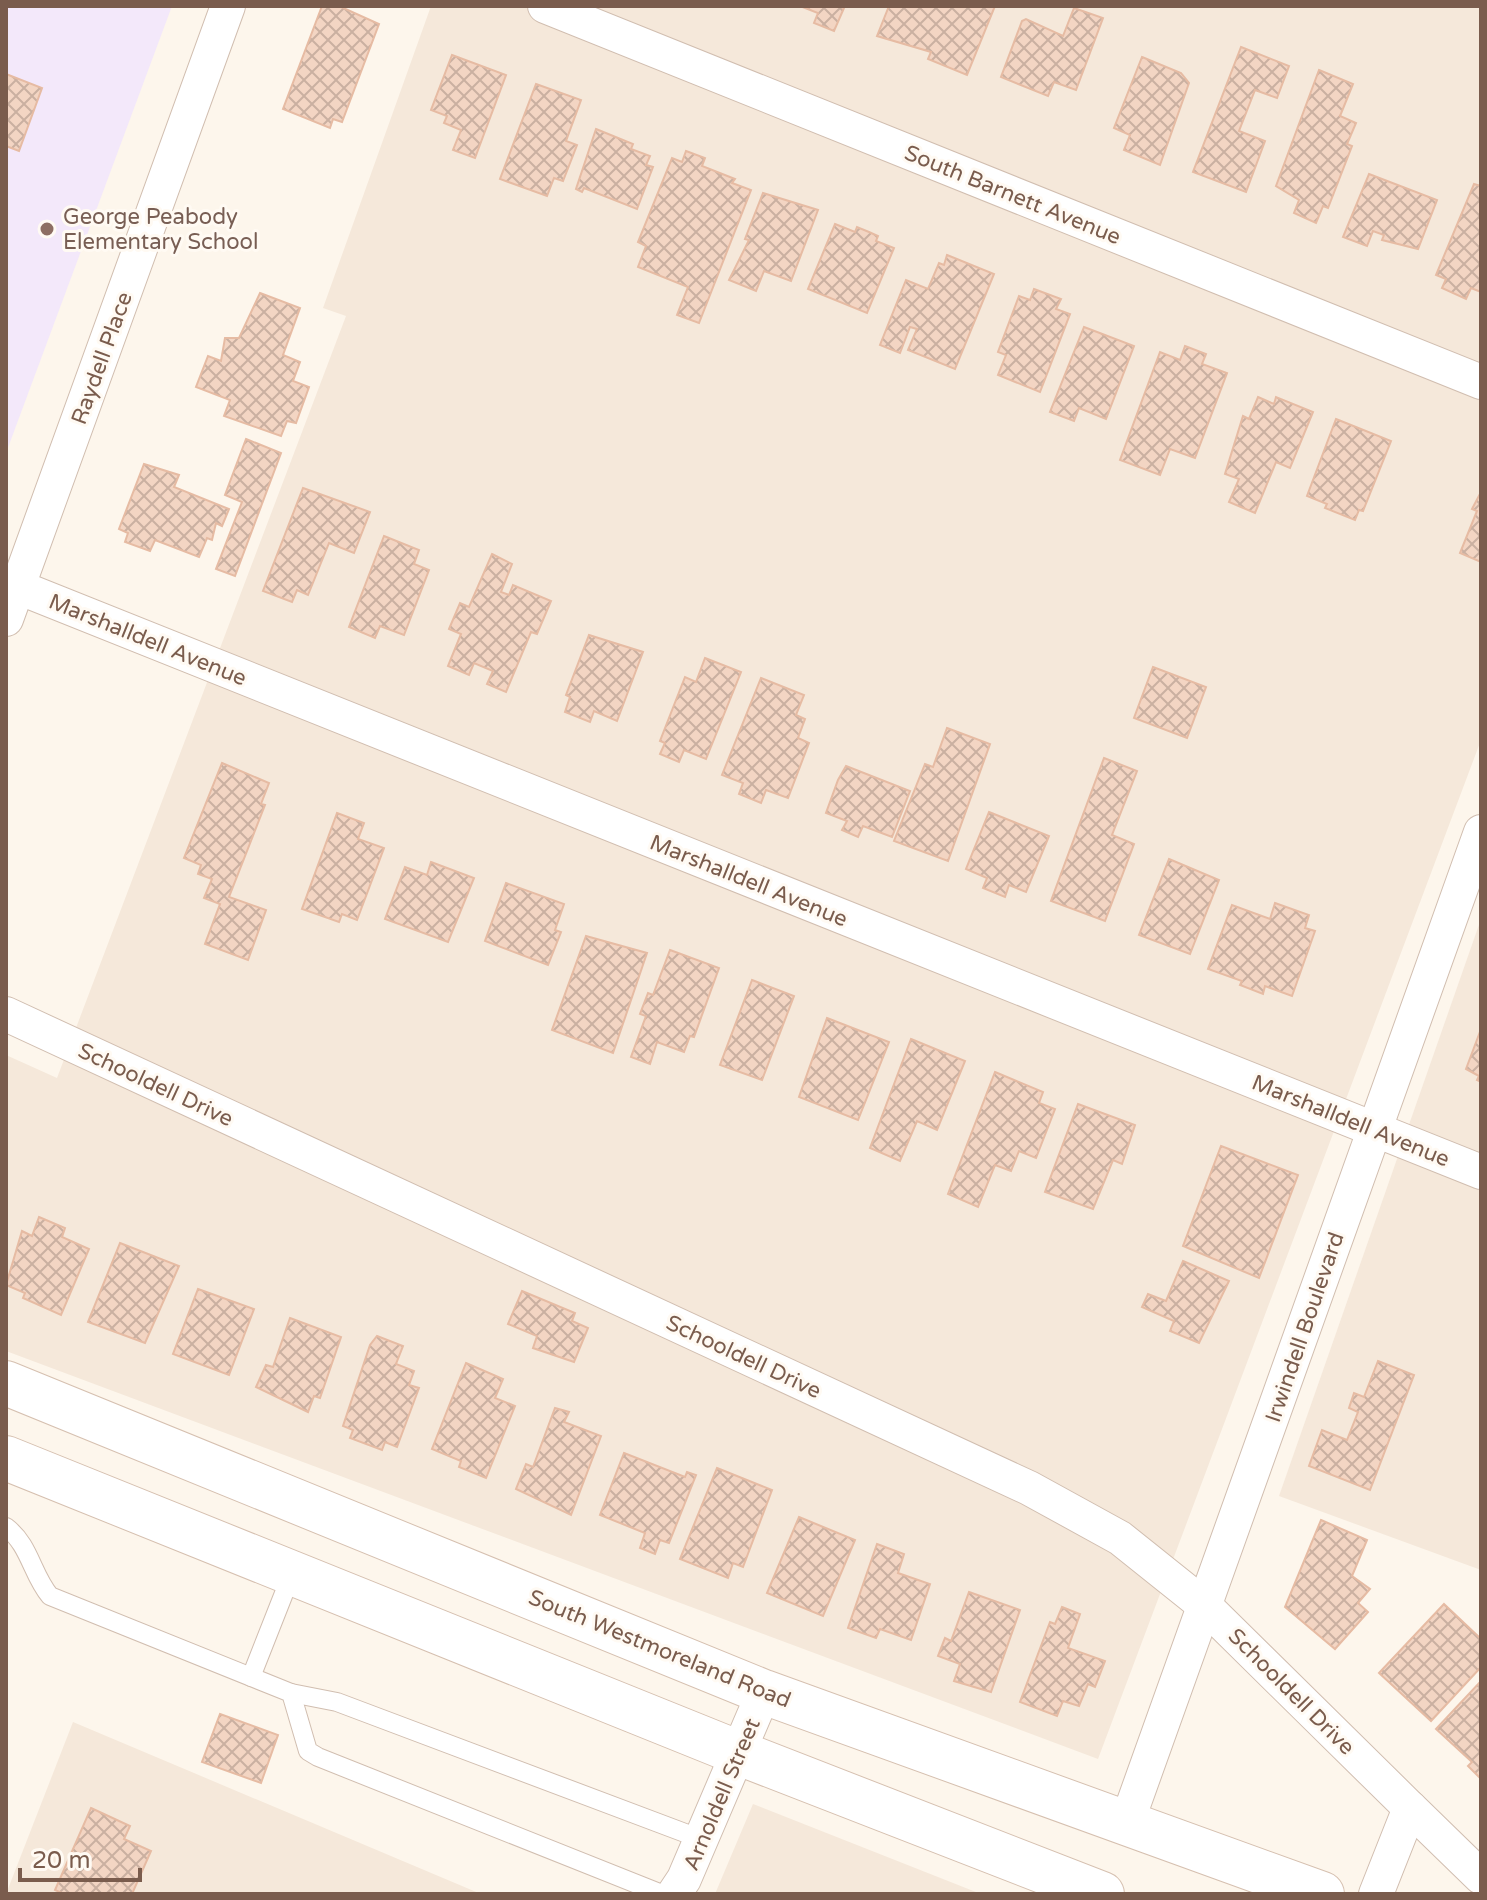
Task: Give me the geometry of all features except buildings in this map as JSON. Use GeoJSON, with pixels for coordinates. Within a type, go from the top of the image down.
{"type":"FeatureCollection","features":[{"type":"Feature","properties":{"kind":"main road","name":"South Westmoreland Road"},"geometry":{"type":"LineString","coordinates":[[6,1383],[764,1692],[1322,1894]]}},
{"type":"Feature","properties":{"kind":"main road"},"geometry":{"type":"LineString","coordinates":[[6,1458],[739,1753],[1102,1894]]}},
{"type":"Feature","properties":{"kind":"street","name":"Raydell Place"},"geometry":{"type":"LineString","coordinates":[[6,619],[228,6]]}},
{"type":"Feature","properties":{"kind":"street","name":"South Barnett Avenue"},"geometry":{"type":"LineString","coordinates":[[545,6],[1481,382]]}},
{"type":"Feature","properties":{"kind":"street","name":"Marshalldell Avenue"},"geometry":{"type":"LineString","coordinates":[[18,587],[1481,1172]]}},
{"type":"Feature","properties":{"kind":"street","name":"Irwindell Boulevard"},"geometry":{"type":"LineString","coordinates":[[1127,1822],[1481,832]]}},
{"type":"Feature","properties":{"kind":"street","name":"Schooldell Drive"},"geometry":{"type":"LineString","coordinates":[[6,1014],[1029,1488],[1120,1538],[1205,1606],[1481,1877]]}},
{"type":"Feature","properties":{"kind":"street","name":"Arnoldell Street"},"geometry":{"type":"LineString","coordinates":[[674,1894],[684,1879],[764,1692]]}},
{"type":"Feature","properties":{"kind":"street"},"geometry":{"type":"LineString","coordinates":[[1376,1894],[1410,1808]]}},
{"type":"Feature","properties":{"kind":"lane"},"geometry":{"type":"LineString","coordinates":[[6,1527],[25,1547],[41,1586],[50,1596],[291,1693],[337,1702],[701,1839]]}},
{"type":"Feature","properties":{"kind":"lane"},"geometry":{"type":"LineString","coordinates":[[251,1677],[292,1573]]}},
{"type":"Feature","properties":{"kind":"lane"},"geometry":{"type":"LineString","coordinates":[[291,1693],[308,1751],[318,1757],[662,1894]]}},
{"type":"Feature","properties":{"kind":"shaded area","name":"George Peabody Elementary School"},"geometry":{"type":"Polygon","coordinates":[[[6,6],[172,6],[6,453],[6,6]]]}},
{"type":"Feature","properties":{"kind":"shaded area"},"geometry":{"type":"Polygon","coordinates":[[[431,6],[1481,6],[1481,740],[1098,1759],[6,1351],[6,1055],[57,1078],[346,316],[323,308],[431,6]]]}},
{"type":"Feature","properties":{"kind":"shaded area"},"geometry":{"type":"Polygon","coordinates":[[[1481,919],[1481,1570],[1279,1496],[1481,919]]]}},
{"type":"Feature","properties":{"kind":"shaded area"},"geometry":{"type":"Polygon","coordinates":[[[73,1722],[481,1894],[6,1894],[73,1722]]]}},
{"type":"Feature","properties":{"kind":"shaded area"},"geometry":{"type":"Polygon","coordinates":[[[753,1804],[981,1894],[715,1894],[753,1804]]]}},
{"type":"Feature","properties":{"kind":"place","name":"George Peabody Elementary School"},"geometry":{"type":"Point","coordinates":[47,229]}}]}
